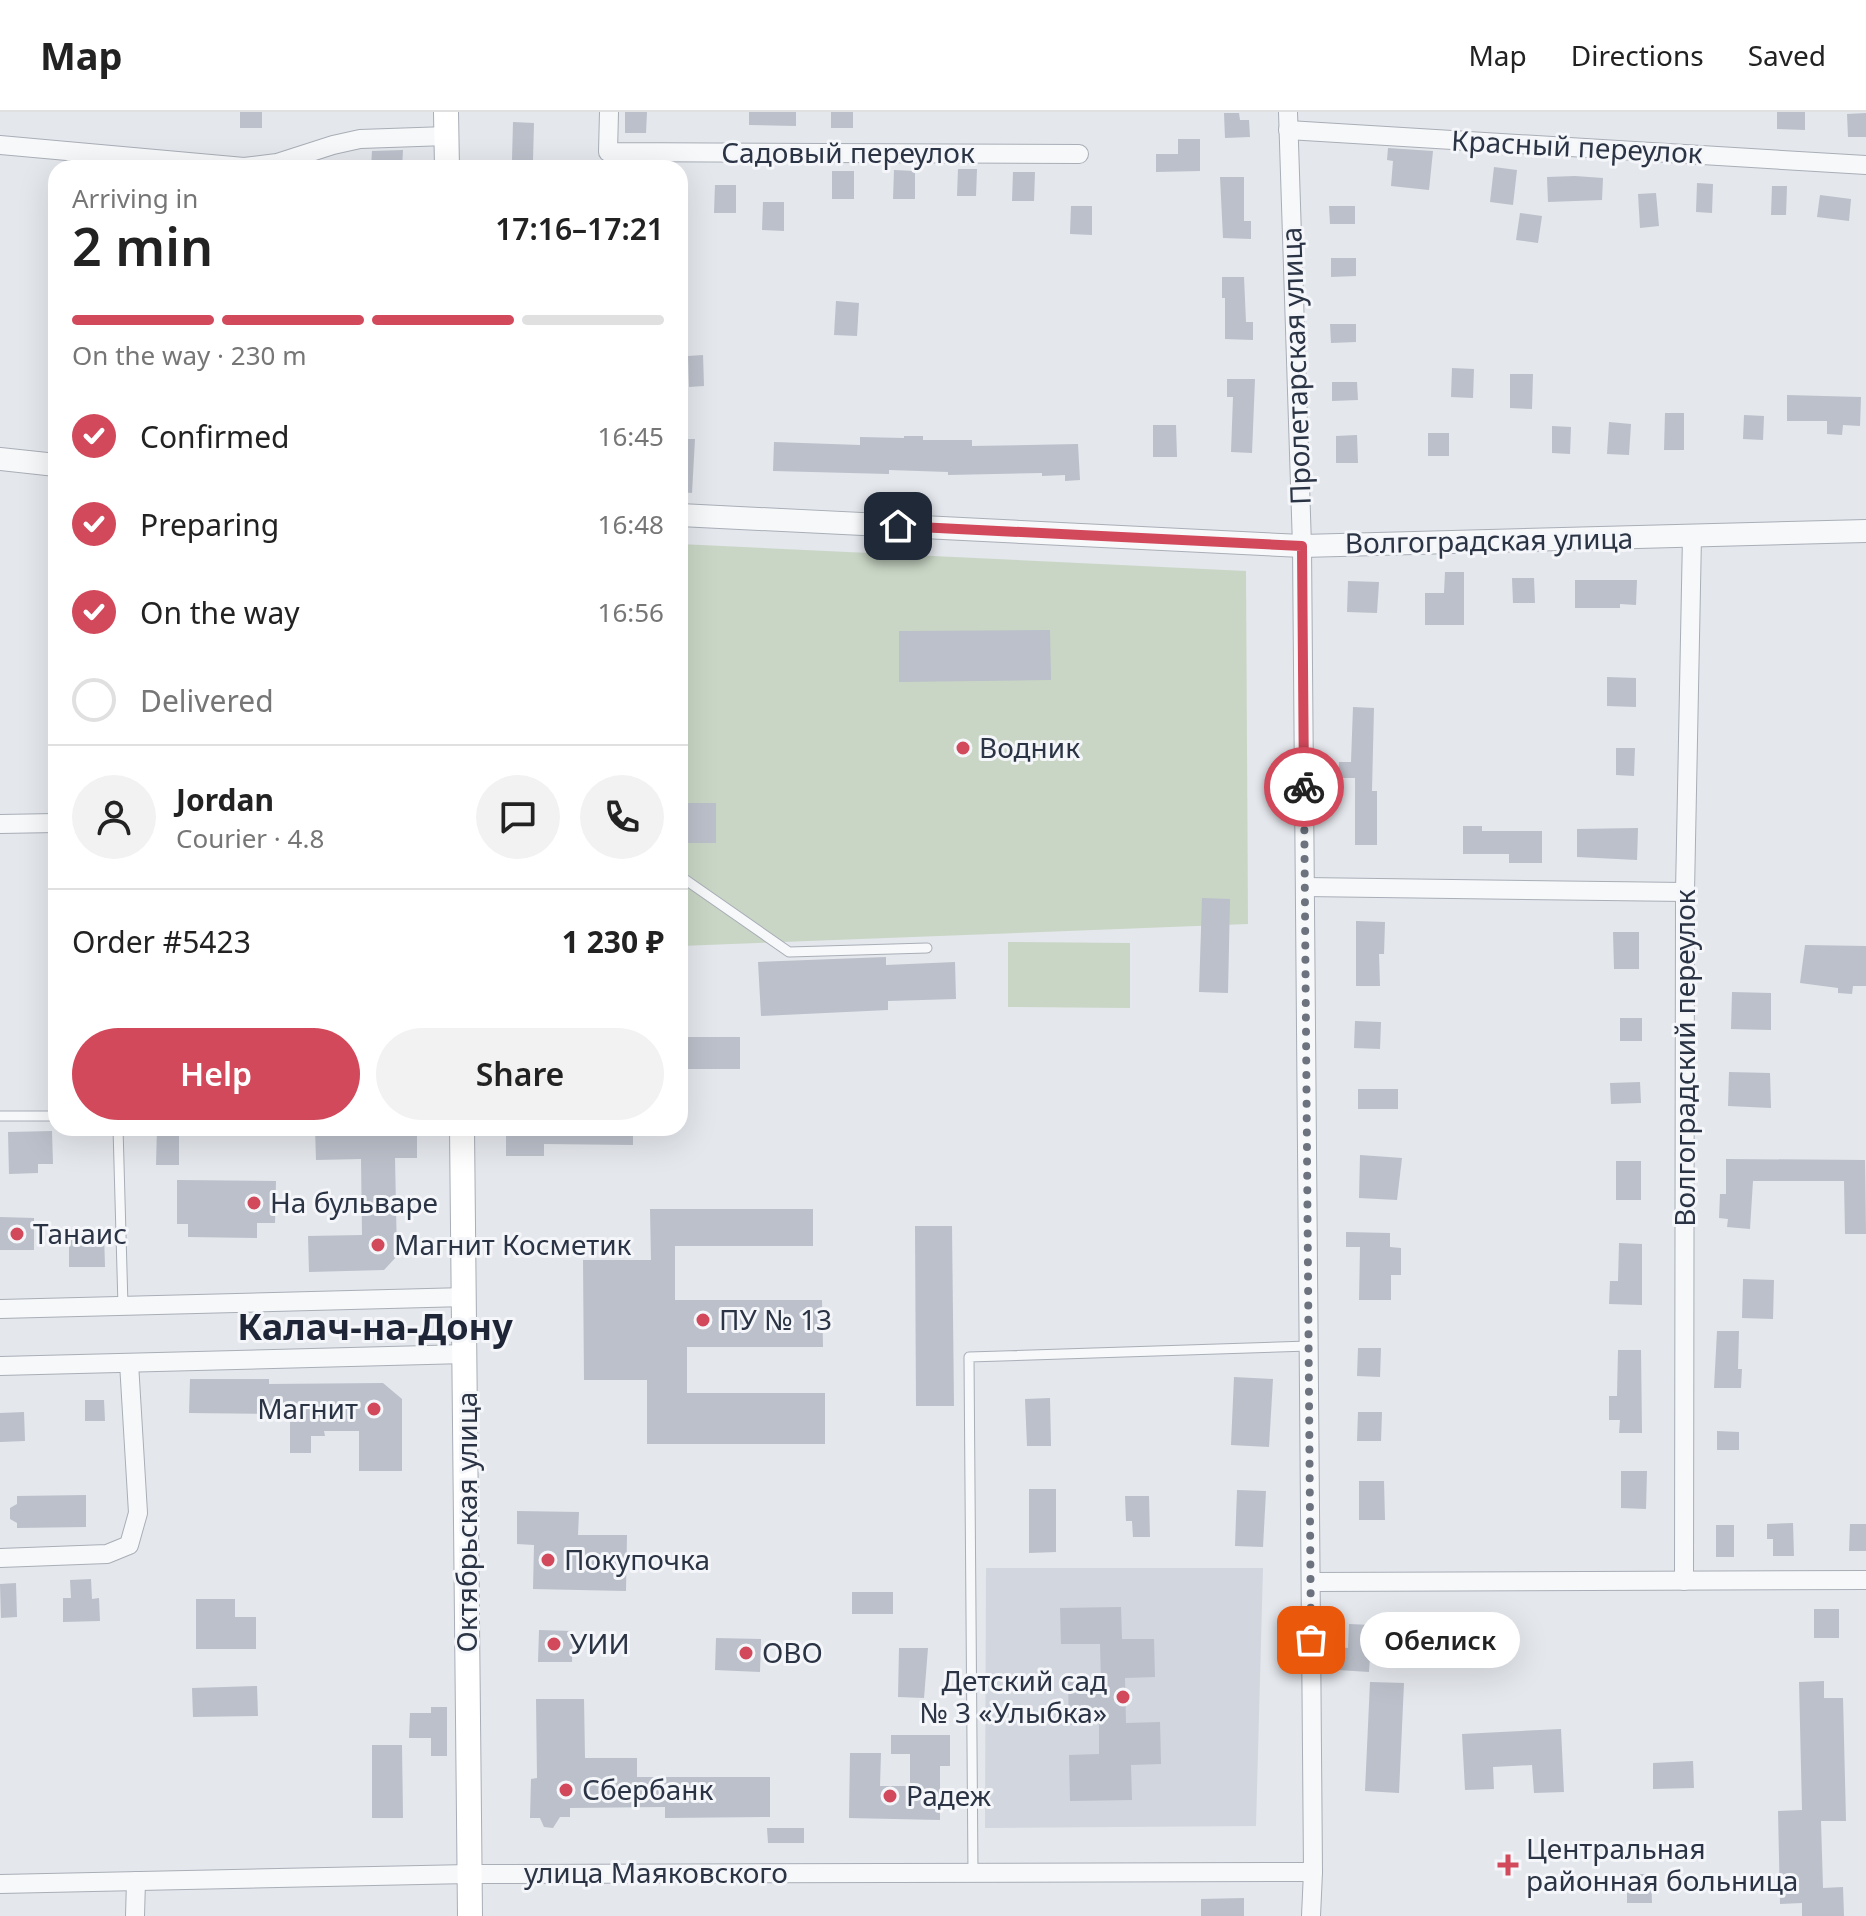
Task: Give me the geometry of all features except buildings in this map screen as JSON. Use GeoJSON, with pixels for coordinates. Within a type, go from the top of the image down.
{"type":"FeatureCollection","features":[{"type":"Feature","properties":{"kind":"main road"},"geometry":{"type":"LineString","coordinates":[[446,124],[447,160]]}},
{"type":"Feature","properties":{"kind":"main road","name":"Октябрьская улица"},"geometry":{"type":"LineString","coordinates":[[462,1136],[470,1916]]}},
{"type":"Feature","properties":{"kind":"street","name":"Садовый переулок"},"geometry":{"type":"LineString","coordinates":[[609,112],[608,152],[1079,154]]}},
{"type":"Feature","properties":{"kind":"street","name":"Красный переулок"},"geometry":{"type":"LineString","coordinates":[[1288,121],[1866,165]]}},
{"type":"Feature","properties":{"kind":"street","name":"Пролетарская улица"},"geometry":{"type":"LineString","coordinates":[[1288,121],[1302,546],[1311,1916]]}},
{"type":"Feature","properties":{"kind":"street"},"geometry":{"type":"LineString","coordinates":[[286,160],[333,145],[446,124]]}},
{"type":"Feature","properties":{"kind":"street"},"geometry":{"type":"LineString","coordinates":[[0,145],[166,160]]}},
{"type":"Feature","properties":{"kind":"street"},"geometry":{"type":"LineString","coordinates":[[0,459],[48,464]]}},
{"type":"Feature","properties":{"kind":"street","name":"Волгоградская улица"},"geometry":{"type":"LineString","coordinates":[[688,515],[1302,546],[1866,531]]}},
{"type":"Feature","properties":{"kind":"street","name":"Волгоградский переулок"},"geometry":{"type":"LineString","coordinates":[[1684,1581],[1685,892],[1692,536]]}},
{"type":"Feature","properties":{"kind":"street"},"geometry":{"type":"LineString","coordinates":[[0,824],[48,823]]}},
{"type":"Feature","properties":{"kind":"street"},"geometry":{"type":"LineString","coordinates":[[1305,887],[1685,892]]}},
{"type":"Feature","properties":{"kind":"street"},"geometry":{"type":"LineString","coordinates":[[0,1309],[466,1297]]}},
{"type":"Feature","properties":{"kind":"street"},"geometry":{"type":"LineString","coordinates":[[0,1366],[466,1354]]}},
{"type":"Feature","properties":{"kind":"street"},"geometry":{"type":"LineString","coordinates":[[0,1558],[107,1554],[129,1545],[138,1513],[129,1363]]}},
{"type":"Feature","properties":{"kind":"street"},"geometry":{"type":"LineString","coordinates":[[1311,1582],[1866,1580]]}},
{"type":"Feature","properties":{"kind":"street","name":"улица Маяковского"},"geometry":{"type":"LineString","coordinates":[[0,1884],[469,1874],[1313,1872]]}},
{"type":"Feature","properties":{"kind":"street"},"geometry":{"type":"LineString","coordinates":[[135,1916],[136,1881]]}},
{"type":"Feature","properties":{"kind":"lane"},"geometry":{"type":"LineString","coordinates":[[688,882],[789,952],[927,948]]}},
{"type":"Feature","properties":{"kind":"lane"},"geometry":{"type":"LineString","coordinates":[[0,1116],[48,1116]]}},
{"type":"Feature","properties":{"kind":"lane"},"geometry":{"type":"LineString","coordinates":[[118,1136],[123,1306]]}},
{"type":"Feature","properties":{"kind":"lane"},"geometry":{"type":"LineString","coordinates":[[973,1873],[969,1357],[1309,1346]]}},
{"type":"Feature","properties":{"kind":"shaded area","name":"Детский сад № 3 «Улыбка»"},"geometry":{"type":"Polygon","coordinates":[[[986,1568],[1263,1568],[1256,1826],[985,1828],[986,1568]]]}},
{"type":"Feature","properties":{"kind":"green space","name":"Водник"},"geometry":{"type":"Polygon","coordinates":[[[688,544],[1246,571],[1248,924],[688,946],[688,544]]]}},
{"type":"Feature","properties":{"kind":"green space"},"geometry":{"type":"Polygon","coordinates":[[[1008,942],[1130,943],[1130,1008],[1008,1007],[1008,942]]]}},
{"type":"Feature","properties":{"kind":"way so far"},"geometry":{"type":"LineString","coordinates":[[1304,787],[1311,1640]]}},
{"type":"Feature","properties":{"kind":"place","name":"Водник"},"geometry":{"type":"Point","coordinates":[963,748]}},
{"type":"Feature","properties":{"kind":"place","name":"На бульваре"},"geometry":{"type":"Point","coordinates":[254,1203]}},
{"type":"Feature","properties":{"kind":"place","name":"Танаис"},"geometry":{"type":"Point","coordinates":[17,1234]}},
{"type":"Feature","properties":{"kind":"place","name":"Магнит Косметик"},"geometry":{"type":"Point","coordinates":[378,1245]}},
{"type":"Feature","properties":{"kind":"place","name":"ПУ № 13"},"geometry":{"type":"Point","coordinates":[703,1320]}},
{"type":"Feature","properties":{"kind":"place","name":"Магнит"},"geometry":{"type":"Point","coordinates":[374,1409]}},
{"type":"Feature","properties":{"kind":"place","name":"Покупочка"},"geometry":{"type":"Point","coordinates":[548,1560]}},
{"type":"Feature","properties":{"kind":"place","name":"Обелиск"},"geometry":{"type":"Point","coordinates":[1311,1640]}},
{"type":"Feature","properties":{"kind":"place","name":"УИИ"},"geometry":{"type":"Point","coordinates":[554,1644]}},
{"type":"Feature","properties":{"kind":"place","name":"ОВО"},"geometry":{"type":"Point","coordinates":[746,1653]}},
{"type":"Feature","properties":{"kind":"place","name":"Детский сад № 3 «Улыбка»"},"geometry":{"type":"Point","coordinates":[1123,1697]}},
{"type":"Feature","properties":{"kind":"place","name":"Сбербанк"},"geometry":{"type":"Point","coordinates":[566,1790]}},
{"type":"Feature","properties":{"kind":"place","name":"Радеж"},"geometry":{"type":"Point","coordinates":[890,1796]}},
{"type":"Feature","properties":{"kind":"place","name":"Центральная районная больница"},"geometry":{"type":"Point","coordinates":[1508,1865]}},
{"type":"Feature","properties":{"kind":"district","name":"Калач-на-Дону"},"geometry":{"type":"Point","coordinates":[375,1327]}},
{"type":"Feature","properties":{"kind":"route"},"geometry":{"type":"LineString","coordinates":[[898,526],[1302,546],[1304,787]]}}]}
